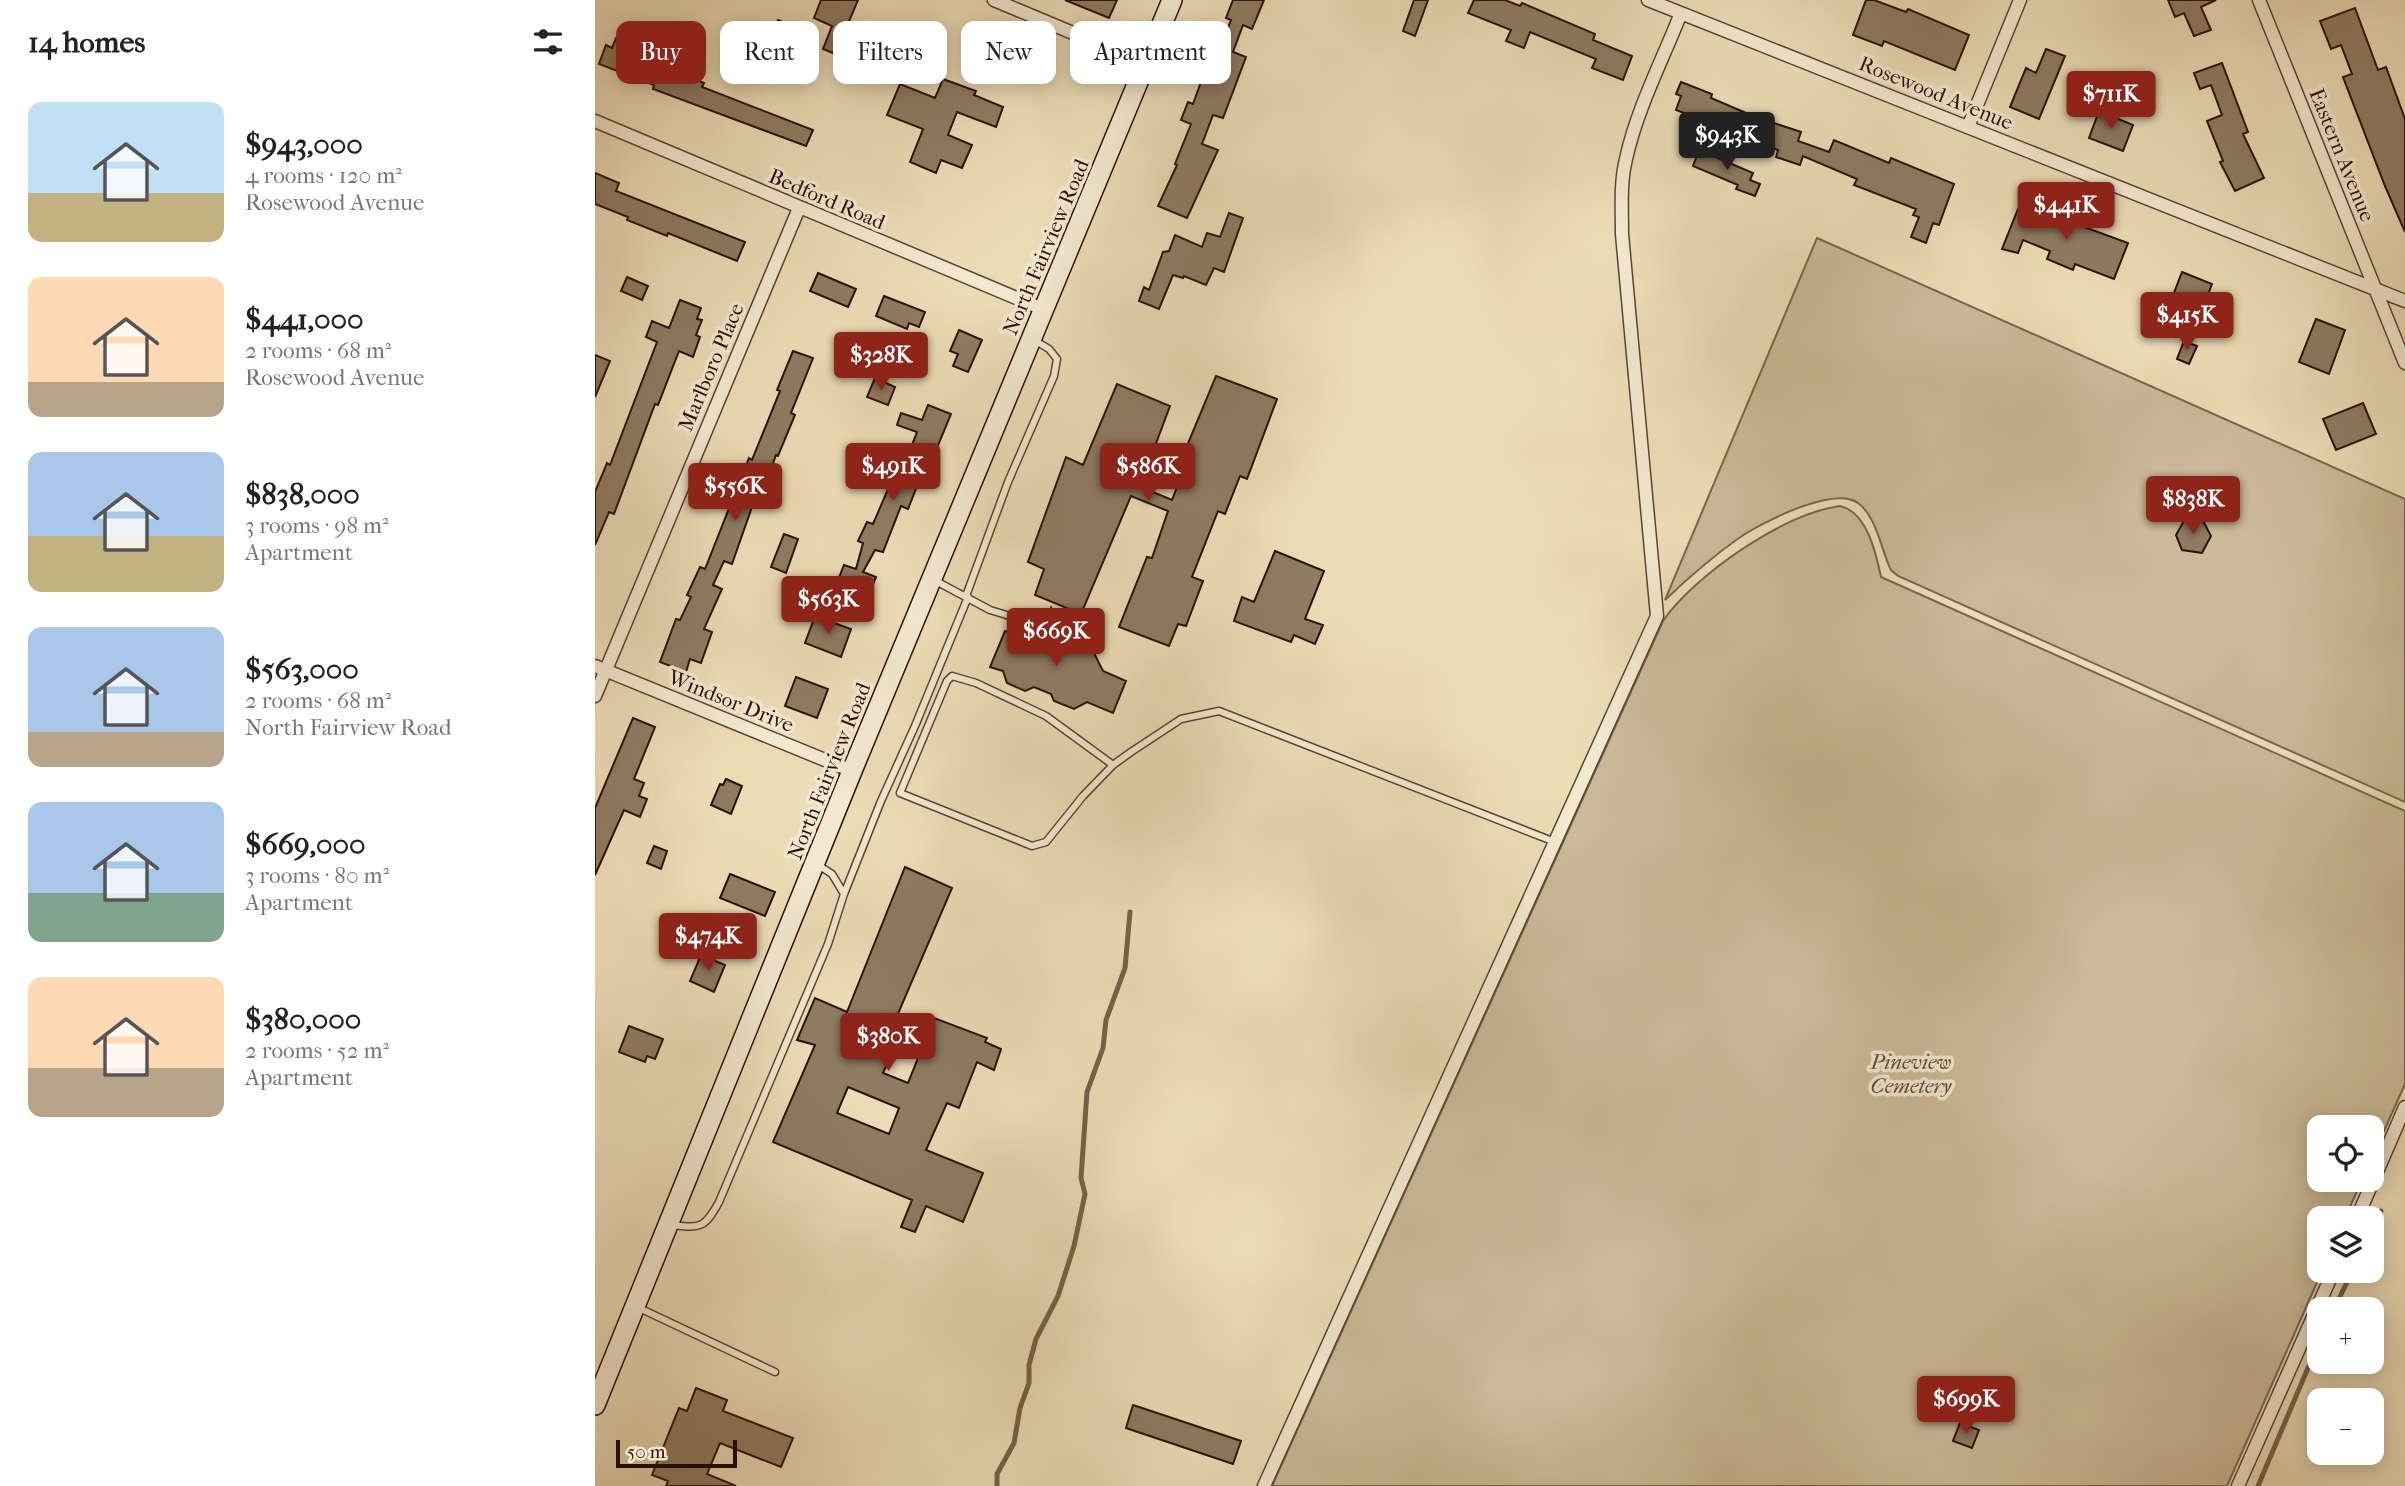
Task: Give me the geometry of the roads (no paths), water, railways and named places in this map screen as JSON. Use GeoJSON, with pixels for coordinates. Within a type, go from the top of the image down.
{"type":"FeatureCollection","features":[{"type":"Feature","properties":{"kind":"main road","name":"North Fairview Road"},"geometry":{"type":"LineString","coordinates":[[1164,21],[1172,0]]}},
{"type":"Feature","properties":{"kind":"main road","name":"North Fairview Road"},"geometry":{"type":"LineString","coordinates":[[595,1405],[599,1382],[635,1306],[852,771],[1139,84]]}},
{"type":"Feature","properties":{"kind":"street"},"geometry":{"type":"LineString","coordinates":[[994,0],[1070,32]]}},
{"type":"Feature","properties":{"kind":"street","name":"Rosewood Avenue"},"geometry":{"type":"LineString","coordinates":[[1648,0],[2405,301]]}},
{"type":"Feature","properties":{"kind":"street"},"geometry":{"type":"LineString","coordinates":[[1968,127],[2020,0]]}},
{"type":"Feature","properties":{"kind":"street","name":"Eastern Avenue"},"geometry":{"type":"LineString","coordinates":[[2259,0],[2405,363]]}},
{"type":"Feature","properties":{"kind":"street"},"geometry":{"type":"LineString","coordinates":[[1264,1486],[1657,616],[1622,234],[1622,193],[1625,161],[1633,133],[1681,13]]}},
{"type":"Feature","properties":{"kind":"street","name":"Bedford Road"},"geometry":{"type":"LineString","coordinates":[[595,121],[1045,310]]}},
{"type":"Feature","properties":{"kind":"street","name":"Marlboro Place"},"geometry":{"type":"LineString","coordinates":[[595,696],[600,669],[799,208]]}},
{"type":"Feature","properties":{"kind":"street","name":"Windsor Drive"},"geometry":{"type":"LineString","coordinates":[[600,669],[852,771]]}},
{"type":"Feature","properties":{"kind":"street"},"geometry":{"type":"LineString","coordinates":[[2362,1206],[2405,1107]]}},
{"type":"Feature","properties":{"kind":"street"},"geometry":{"type":"LineString","coordinates":[[2238,1486],[2328,1283]]}},
{"type":"Feature","properties":{"kind":"lane"},"geometry":{"type":"LineString","coordinates":[[668,1224],[699,1228],[708,1222],[719,1202],[828,944],[844,894],[967,597],[1008,482],[1054,376],[1058,359],[1049,349],[1033,340]]}},
{"type":"Feature","properties":{"kind":"lane"},"geometry":{"type":"LineString","coordinates":[[932,579],[990,610],[1023,620],[1039,617]]}},
{"type":"Feature","properties":{"kind":"lane"},"geometry":{"type":"LineString","coordinates":[[1113,765],[1046,716],[976,683],[952,676],[947,681],[900,793],[1032,846],[1046,842],[1083,796],[1113,765],[1181,719],[1220,711],[1555,842]]}},
{"type":"Feature","properties":{"kind":"lane"},"geometry":{"type":"LineString","coordinates":[[815,863],[832,874],[844,894]]}},
{"type":"Feature","properties":{"kind":"lane"},"geometry":{"type":"LineString","coordinates":[[635,1306],[775,1372]]}},
{"type":"Feature","properties":{"kind":"waterway"},"geometry":{"type":"LineString","coordinates":[[997,1486],[997,1474],[1014,1443],[1020,1408],[1029,1383],[1029,1365],[1036,1339],[1058,1296],[1074,1246],[1085,1194],[1081,1178],[1087,1092],[1103,1048],[1106,1020],[1125,968],[1130,912]]}},
{"type":"Feature","properties":{"kind":"waterway"},"geometry":{"type":"LineString","coordinates":[[2340,1297],[2347,1283]]}},
{"type":"Feature","properties":{"kind":"waterway"},"geometry":{"type":"LineString","coordinates":[[2258,1486],[2307,1370]]}},
{"type":"Feature","properties":{"kind":"park label","name":"Pineview Cemetery"},"geometry":{"type":"Point","coordinates":[1911,1074]}}]}
